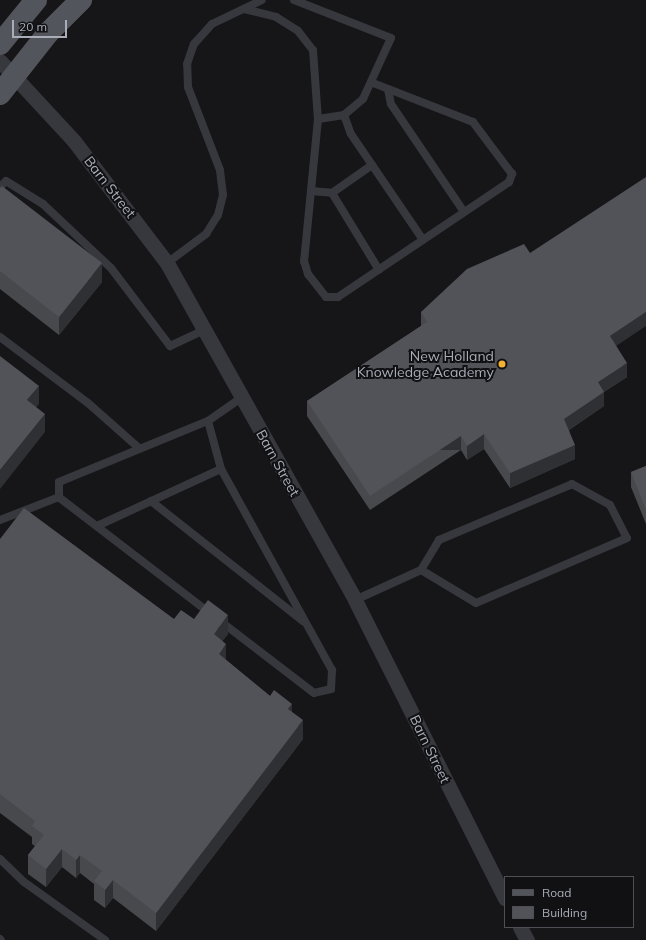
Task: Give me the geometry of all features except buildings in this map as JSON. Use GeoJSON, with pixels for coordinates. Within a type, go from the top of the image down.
{"type":"FeatureCollection","features":[{"type":"Feature","properties":{"kind":"main road"},"geometry":{"type":"LineString","coordinates":[[0,44],[36,0]]}},
{"type":"Feature","properties":{"kind":"main road"},"geometry":{"type":"LineString","coordinates":[[0,94],[7,69],[48,33],[81,0]]}},
{"type":"Feature","properties":{"kind":"street","name":"Barn Street"},"geometry":{"type":"LineString","coordinates":[[7,69],[74,141],[167,263],[206,330],[241,398],[355,600],[504,896]]}},
{"type":"Feature","properties":{"kind":"street"},"geometry":{"type":"LineString","coordinates":[[521,928],[527,940]]}},
{"type":"Feature","properties":{"kind":"lane"},"geometry":{"type":"LineString","coordinates":[[167,263],[206,234],[218,215],[223,195],[220,170],[188,87],[187,64],[194,44],[212,24],[262,0]]}},
{"type":"Feature","properties":{"kind":"lane"},"geometry":{"type":"LineString","coordinates":[[294,0],[391,38],[373,83],[363,99],[344,115],[318,119]]}},
{"type":"Feature","properties":{"kind":"lane"},"geometry":{"type":"LineString","coordinates":[[244,9],[276,17],[298,31],[313,50],[318,119],[304,261],[308,274],[326,297],[338,298],[509,182],[512,174],[506,161],[473,122],[373,83]]}},
{"type":"Feature","properties":{"kind":"lane"},"geometry":{"type":"LineString","coordinates":[[388,89],[391,104],[464,212]]}},
{"type":"Feature","properties":{"kind":"lane"},"geometry":{"type":"LineString","coordinates":[[344,115],[351,134],[423,240]]}},
{"type":"Feature","properties":{"kind":"lane"},"geometry":{"type":"LineString","coordinates":[[311,191],[332,193],[372,165]]}},
{"type":"Feature","properties":{"kind":"lane"},"geometry":{"type":"LineString","coordinates":[[0,187],[6,181],[43,204],[111,268],[170,346],[206,330]]}},
{"type":"Feature","properties":{"kind":"lane"},"geometry":{"type":"LineString","coordinates":[[332,193],[379,270]]}},
{"type":"Feature","properties":{"kind":"lane"},"geometry":{"type":"LineString","coordinates":[[0,337],[88,403],[140,449]]}},
{"type":"Feature","properties":{"kind":"lane"},"geometry":{"type":"LineString","coordinates":[[59,497],[59,482],[208,421],[241,398]]}},
{"type":"Feature","properties":{"kind":"lane"},"geometry":{"type":"LineString","coordinates":[[59,497],[314,693],[331,689],[332,670],[221,469],[208,421]]}},
{"type":"Feature","properties":{"kind":"lane"},"geometry":{"type":"LineString","coordinates":[[97,526],[221,469]]}},
{"type":"Feature","properties":{"kind":"lane"},"geometry":{"type":"LineString","coordinates":[[355,600],[421,570],[439,540],[572,484],[610,505],[626,538],[476,603],[421,570]]}},
{"type":"Feature","properties":{"kind":"lane"},"geometry":{"type":"LineString","coordinates":[[0,520],[59,497]]}},
{"type":"Feature","properties":{"kind":"lane"},"geometry":{"type":"LineString","coordinates":[[152,501],[307,623]]}},
{"type":"Feature","properties":{"kind":"lane"},"geometry":{"type":"LineString","coordinates":[[0,859],[24,882],[105,940]]}},
{"type":"Feature","properties":{"kind":"place","name":"New Holland Knowledge Academy"},"geometry":{"type":"Point","coordinates":[502,364]}}]}
